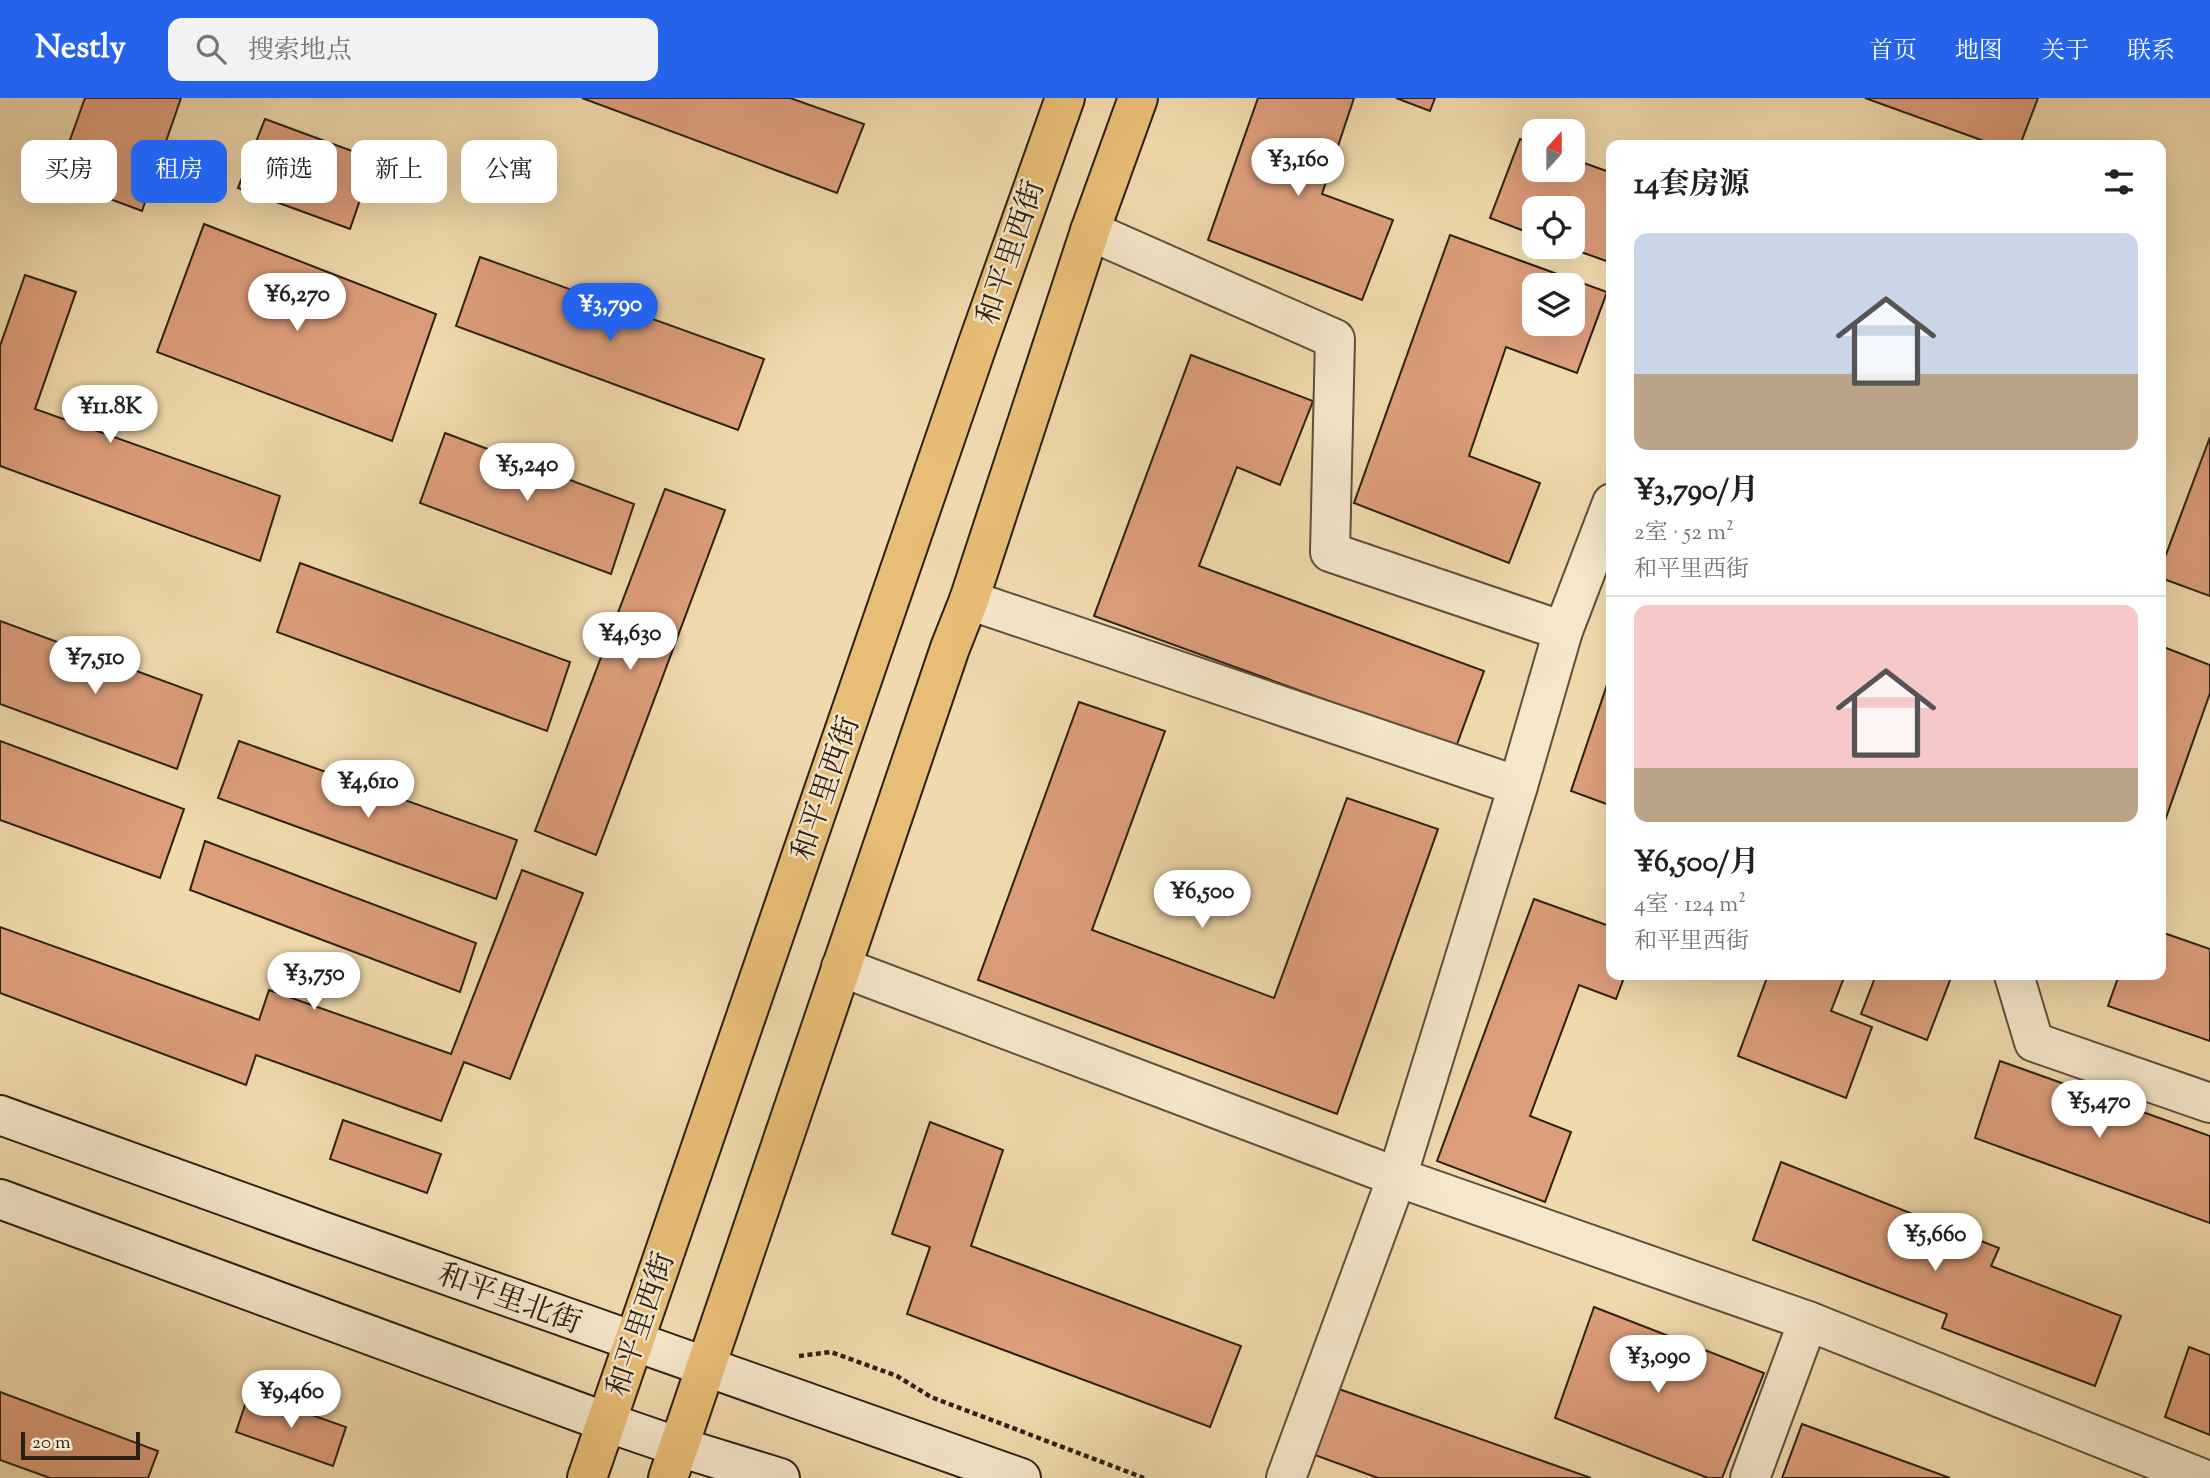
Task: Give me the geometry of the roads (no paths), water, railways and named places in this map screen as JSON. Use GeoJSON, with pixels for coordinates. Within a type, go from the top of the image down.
{"type":"FeatureCollection","features":[{"type":"Feature","properties":{"kind":"main road","name":"和平里西街"},"geometry":{"type":"LineString","coordinates":[[587,1478],[972,359],[1065,98]]}},
{"type":"Feature","properties":{"kind":"main road"},"geometry":{"type":"LineString","coordinates":[[673,1463],[950,648],[969,600],[1090,231],[1138,98]]}},
{"type":"Feature","properties":{"kind":"street"},"geometry":{"type":"LineString","coordinates":[[1090,231],[1335,339],[1330,552],[1563,631]]}},
{"type":"Feature","properties":{"kind":"street"},"geometry":{"type":"LineString","coordinates":[[1286,1478],[1397,1177],[1563,631],[1606,519]]}},
{"type":"Feature","properties":{"kind":"street"},"geometry":{"type":"LineString","coordinates":[[969,600],[1518,786]]}},
{"type":"Feature","properties":{"kind":"street"},"geometry":{"type":"LineString","coordinates":[[842,967],[1397,1177],[1808,1321],[2201,1478]]}},
{"type":"Feature","properties":{"kind":"street"},"geometry":{"type":"LineString","coordinates":[[2015,980],[2034,1042],[2210,1104]]}},
{"type":"Feature","properties":{"kind":"street","name":"和平里北街"},"geometry":{"type":"LineString","coordinates":[[0,1115],[1021,1478]]}},
{"type":"Feature","properties":{"kind":"street"},"geometry":{"type":"LineString","coordinates":[[0,1199],[606,1422],[673,1463],[780,1478]]}},
{"type":"Feature","properties":{"kind":"street"},"geometry":{"type":"LineString","coordinates":[[1750,1478],[1808,1321]]}}]}
